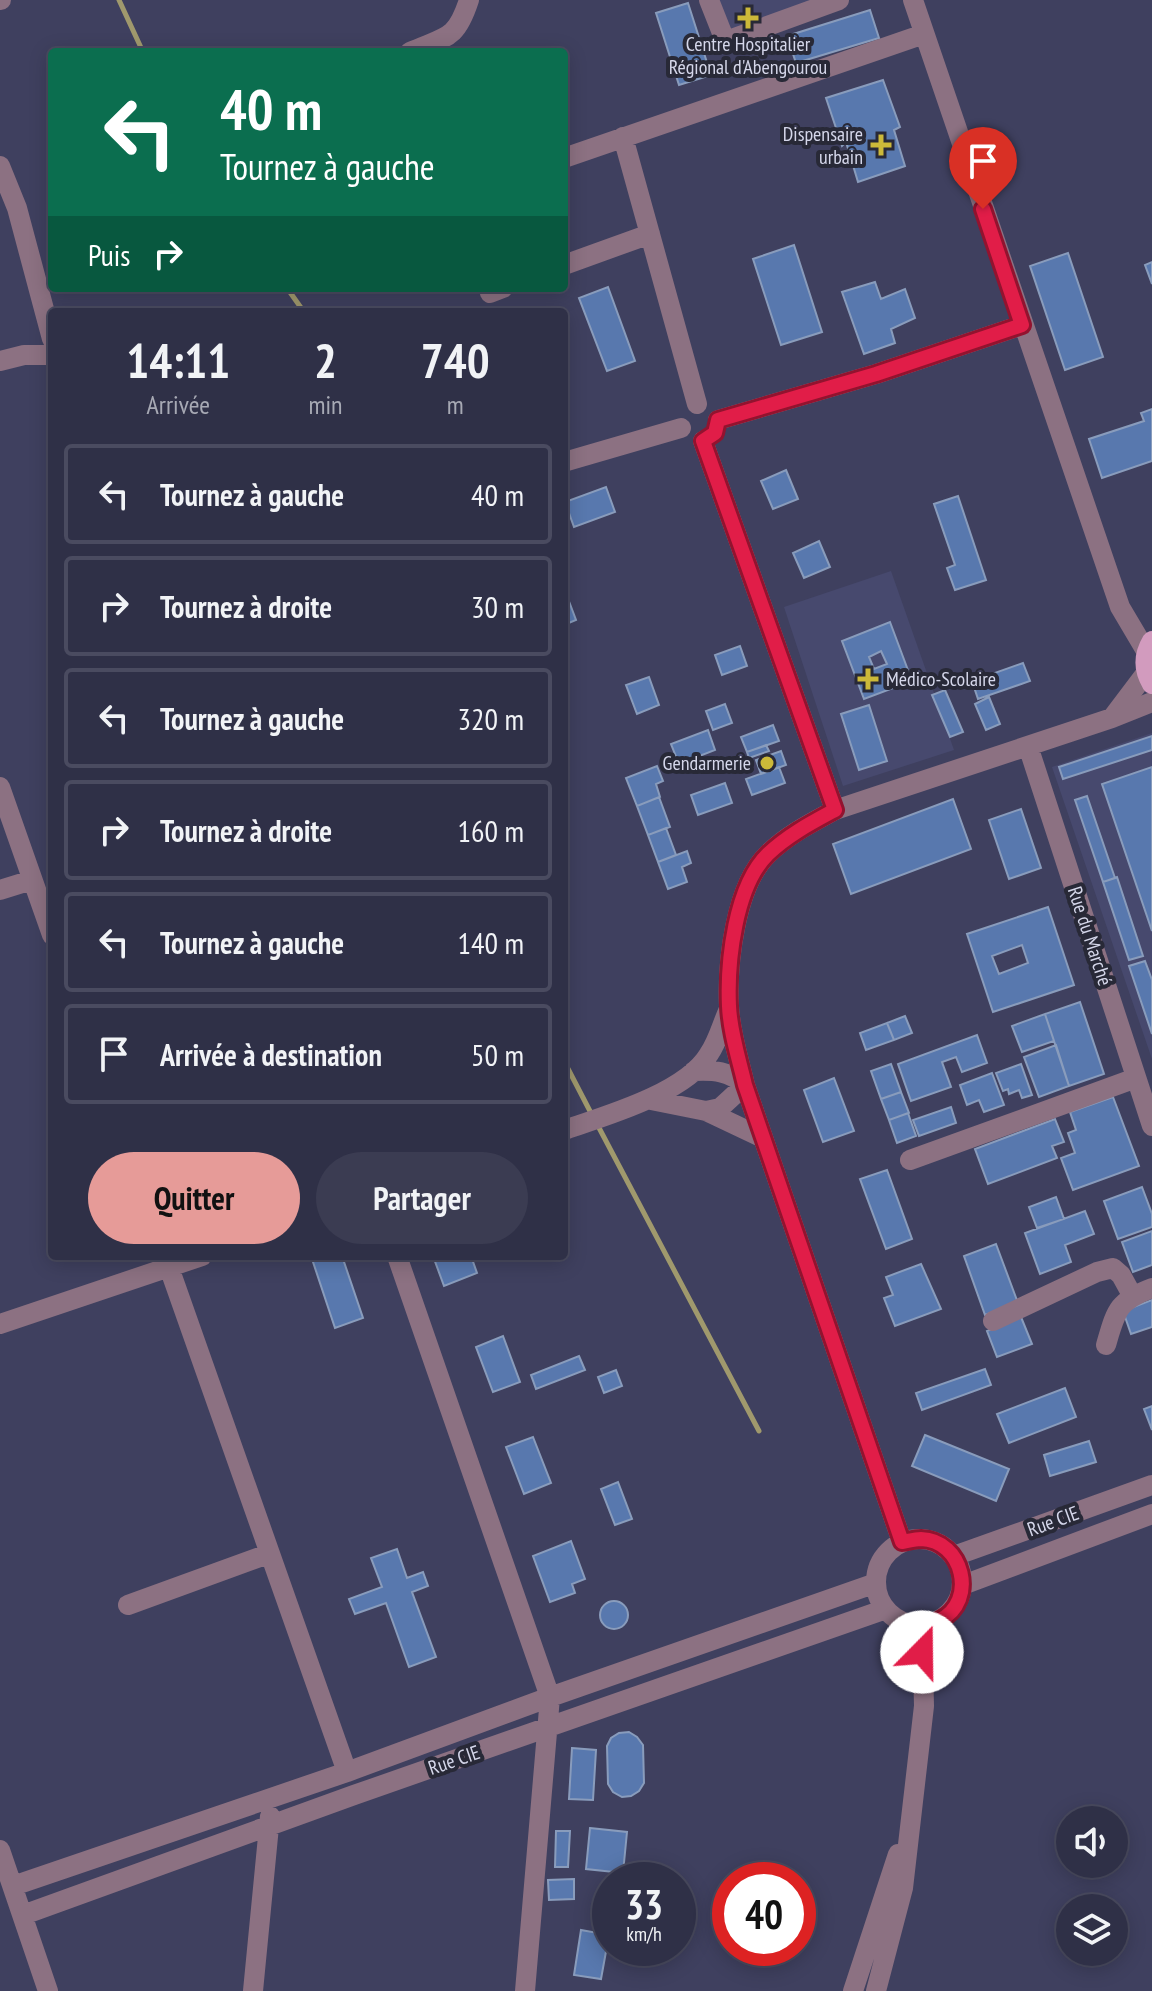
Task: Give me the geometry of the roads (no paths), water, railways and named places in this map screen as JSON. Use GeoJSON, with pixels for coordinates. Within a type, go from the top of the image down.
{"type":"FeatureCollection","features":[{"type":"Feature","properties":{"kind":"main road"},"geometry":{"type":"LineString","coordinates":[[1149,678],[1150,641]]}},
{"type":"Feature","properties":{"kind":"street"},"geometry":{"type":"LineString","coordinates":[[419,48],[453,33],[462,22],[469,0]]}},
{"type":"Feature","properties":{"kind":"street"},"geometry":{"type":"LineString","coordinates":[[709,0],[724,38],[729,40],[839,0]]}},
{"type":"Feature","properties":{"kind":"street"},"geometry":{"type":"LineString","coordinates":[[913,0],[1120,607],[1150,641]]}},
{"type":"Feature","properties":{"kind":"street"},"geometry":{"type":"LineString","coordinates":[[568,157],[924,34]]}},
{"type":"Feature","properties":{"kind":"street"},"geometry":{"type":"LineString","coordinates":[[623,137],[697,404]]}},
{"type":"Feature","properties":{"kind":"street"},"geometry":{"type":"LineString","coordinates":[[0,166],[17,208],[48,324]]}},
{"type":"Feature","properties":{"kind":"street"},"geometry":{"type":"LineString","coordinates":[[568,264],[650,234]]}},
{"type":"Feature","properties":{"kind":"street"},"geometry":{"type":"LineString","coordinates":[[718,420],[876,374],[1022,325]]}},
{"type":"Feature","properties":{"kind":"street"},"geometry":{"type":"LineString","coordinates":[[0,361],[24,355],[48,355]]}},
{"type":"Feature","properties":{"kind":"street"},"geometry":{"type":"LineString","coordinates":[[697,404],[706,404],[713,409],[718,420],[715,433],[703,441],[691,439],[681,428],[682,415],[690,406],[697,404]]}},
{"type":"Feature","properties":{"kind":"street"},"geometry":{"type":"LineString","coordinates":[[568,461],[681,428]]}},
{"type":"Feature","properties":{"kind":"street"},"geometry":{"type":"LineString","coordinates":[[703,441],[835,810]]}},
{"type":"Feature","properties":{"kind":"street"},"geometry":{"type":"LineString","coordinates":[[1112,718],[1149,678]]}},
{"type":"Feature","properties":{"kind":"street"},"geometry":{"type":"LineString","coordinates":[[902,1542],[745,1085],[729,1009],[730,967],[737,920],[747,886],[766,856],[795,832],[835,810],[1152,702]]}},
{"type":"Feature","properties":{"kind":"street","name":"Rue du Marché"},"geometry":{"type":"LineString","coordinates":[[1028,746],[1152,1126]]}},
{"type":"Feature","properties":{"kind":"street"},"geometry":{"type":"LineString","coordinates":[[0,787],[48,924]]}},
{"type":"Feature","properties":{"kind":"street"},"geometry":{"type":"LineString","coordinates":[[0,890],[32,880]]}},
{"type":"Feature","properties":{"kind":"street"},"geometry":{"type":"LineString","coordinates":[[568,1129],[651,1100],[694,1071],[709,1055],[729,1009]]}},
{"type":"Feature","properties":{"kind":"street"},"geometry":{"type":"LineString","coordinates":[[694,1071],[715,1070],[734,1075],[745,1085]]}},
{"type":"Feature","properties":{"kind":"street"},"geometry":{"type":"LineString","coordinates":[[910,1160],[1136,1078]]}},
{"type":"Feature","properties":{"kind":"street"},"geometry":{"type":"LineString","coordinates":[[706,1111],[720,1108],[745,1085]]}},
{"type":"Feature","properties":{"kind":"street"},"geometry":{"type":"LineString","coordinates":[[651,1100],[706,1111],[763,1138]]}},
{"type":"Feature","properties":{"kind":"street"},"geometry":{"type":"LineString","coordinates":[[398,1260],[550,1697],[550,1727],[525,1991]]}},
{"type":"Feature","properties":{"kind":"street"},"geometry":{"type":"LineString","coordinates":[[0,1324],[167,1262],[347,1772]]}},
{"type":"Feature","properties":{"kind":"street"},"geometry":{"type":"LineString","coordinates":[[993,1321],[1097,1272],[1113,1268],[1121,1275],[1132,1295]]}},
{"type":"Feature","properties":{"kind":"street"},"geometry":{"type":"LineString","coordinates":[[1106,1345],[1116,1309],[1132,1295],[1152,1288]]}},
{"type":"Feature","properties":{"kind":"street","name":"Rue CIE"},"geometry":{"type":"LineString","coordinates":[[954,1556],[1152,1485]]}},
{"type":"Feature","properties":{"kind":"street","name":"Rue CIE"},"geometry":{"type":"LineString","coordinates":[[963,1585],[1152,1514]]}},
{"type":"Feature","properties":{"kind":"street"},"geometry":{"type":"LineString","coordinates":[[931,1541],[940,1544],[954,1556],[961,1570],[963,1585],[957,1605],[942,1620],[922,1625],[902,1622],[886,1609],[876,1583],[883,1558],[902,1542],[931,1541]]}},
{"type":"Feature","properties":{"kind":"street"},"geometry":{"type":"LineString","coordinates":[[128,1605],[268,1554]]}},
{"type":"Feature","properties":{"kind":"street","name":"Rue CIE"},"geometry":{"type":"LineString","coordinates":[[13,1886],[347,1772],[876,1583]]}},
{"type":"Feature","properties":{"kind":"street","name":"Rue CIE"},"geometry":{"type":"LineString","coordinates":[[23,1915],[886,1609]]}},
{"type":"Feature","properties":{"kind":"street"},"geometry":{"type":"LineString","coordinates":[[876,1991],[903,1888],[924,1706],[922,1625]]}},
{"type":"Feature","properties":{"kind":"street"},"geometry":{"type":"LineString","coordinates":[[253,1991],[270,1798]]}},
{"type":"Feature","properties":{"kind":"street"},"geometry":{"type":"LineString","coordinates":[[853,1991],[911,1815]]}},
{"type":"Feature","properties":{"kind":"street"},"geometry":{"type":"LineString","coordinates":[[0,1850],[48,1991]]}},
{"type":"Feature","properties":{"kind":"waterway"},"geometry":{"type":"LineString","coordinates":[[119,0],[141,48]]}},
{"type":"Feature","properties":{"kind":"waterway"},"geometry":{"type":"LineString","coordinates":[[290,292],[301,308]]}},
{"type":"Feature","properties":{"kind":"waterway"},"geometry":{"type":"LineString","coordinates":[[568,1069],[592,1115]]}},
{"type":"Feature","properties":{"kind":"waterway"},"geometry":{"type":"LineString","coordinates":[[597,1124],[759,1431]]}},
{"type":"Feature","properties":{"kind":"place","name":"Centre Hospitalier Régional d'Abengourou"},"geometry":{"type":"Point","coordinates":[748,18]}},
{"type":"Feature","properties":{"kind":"place","name":"Dispensaire urbain"},"geometry":{"type":"Point","coordinates":[881,145]}},
{"type":"Feature","properties":{"kind":"place","name":"Médico-Scolaire"},"geometry":{"type":"Point","coordinates":[868,679]}},
{"type":"Feature","properties":{"kind":"place","name":"Gendarmerie"},"geometry":{"type":"Point","coordinates":[767,763]}}]}
